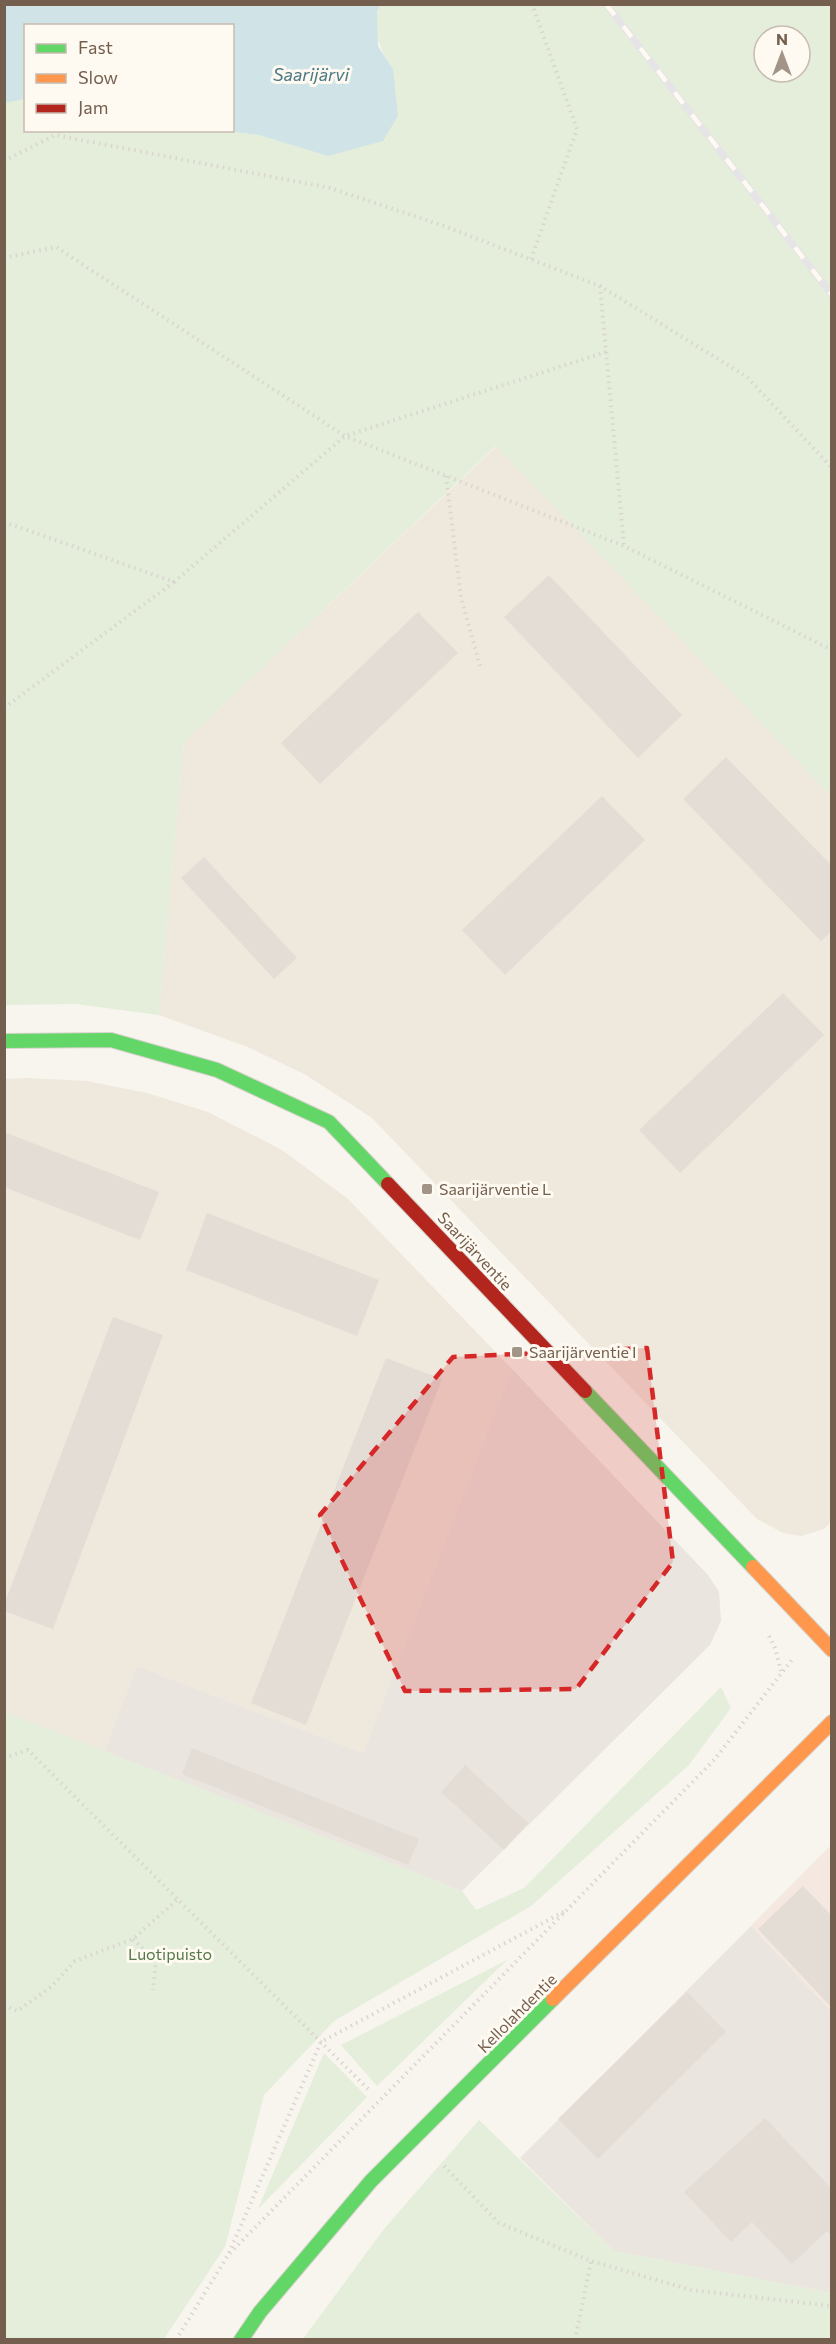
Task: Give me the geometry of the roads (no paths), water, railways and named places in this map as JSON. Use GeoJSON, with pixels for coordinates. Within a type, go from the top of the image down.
{"type":"FeatureCollection","features":[{"type":"Feature","properties":{"kind":"street","name":"Saarijärventie"},"geometry":{"type":"LineString","coordinates":[[4,1041],[111,1040],[217,1070],[329,1122],[831,1650]]}},
{"type":"Feature","properties":{"kind":"street","name":"Kellolahdentie"},"geometry":{"type":"LineString","coordinates":[[241,2340],[260,2312],[371,2181],[831,1722]]}},
{"type":"Feature","properties":{"kind":"water","name":"Saarijärvi"},"geometry":{"type":"Polygon","coordinates":[[[5,5],[380,5],[377,13],[378,46],[393,69],[398,116],[383,141],[328,156],[259,135],[234,132],[234,24],[24,24],[24,99],[5,103],[5,5]]]}},
{"type":"Feature","properties":{"kind":"railway"},"geometry":{"type":"LineString","coordinates":[[606,4],[832,295]]}},
{"type":"Feature","properties":{"kind":"place","name":"Saarijärventie L"},"geometry":{"type":"Point","coordinates":[427,1189]}},
{"type":"Feature","properties":{"kind":"place","name":"Saarijärventie I"},"geometry":{"type":"Point","coordinates":[517,1352]}},
{"type":"Feature","properties":{"kind":"park label","name":"Luotipuisto"},"geometry":{"type":"Point","coordinates":[170,1954]}}]}
